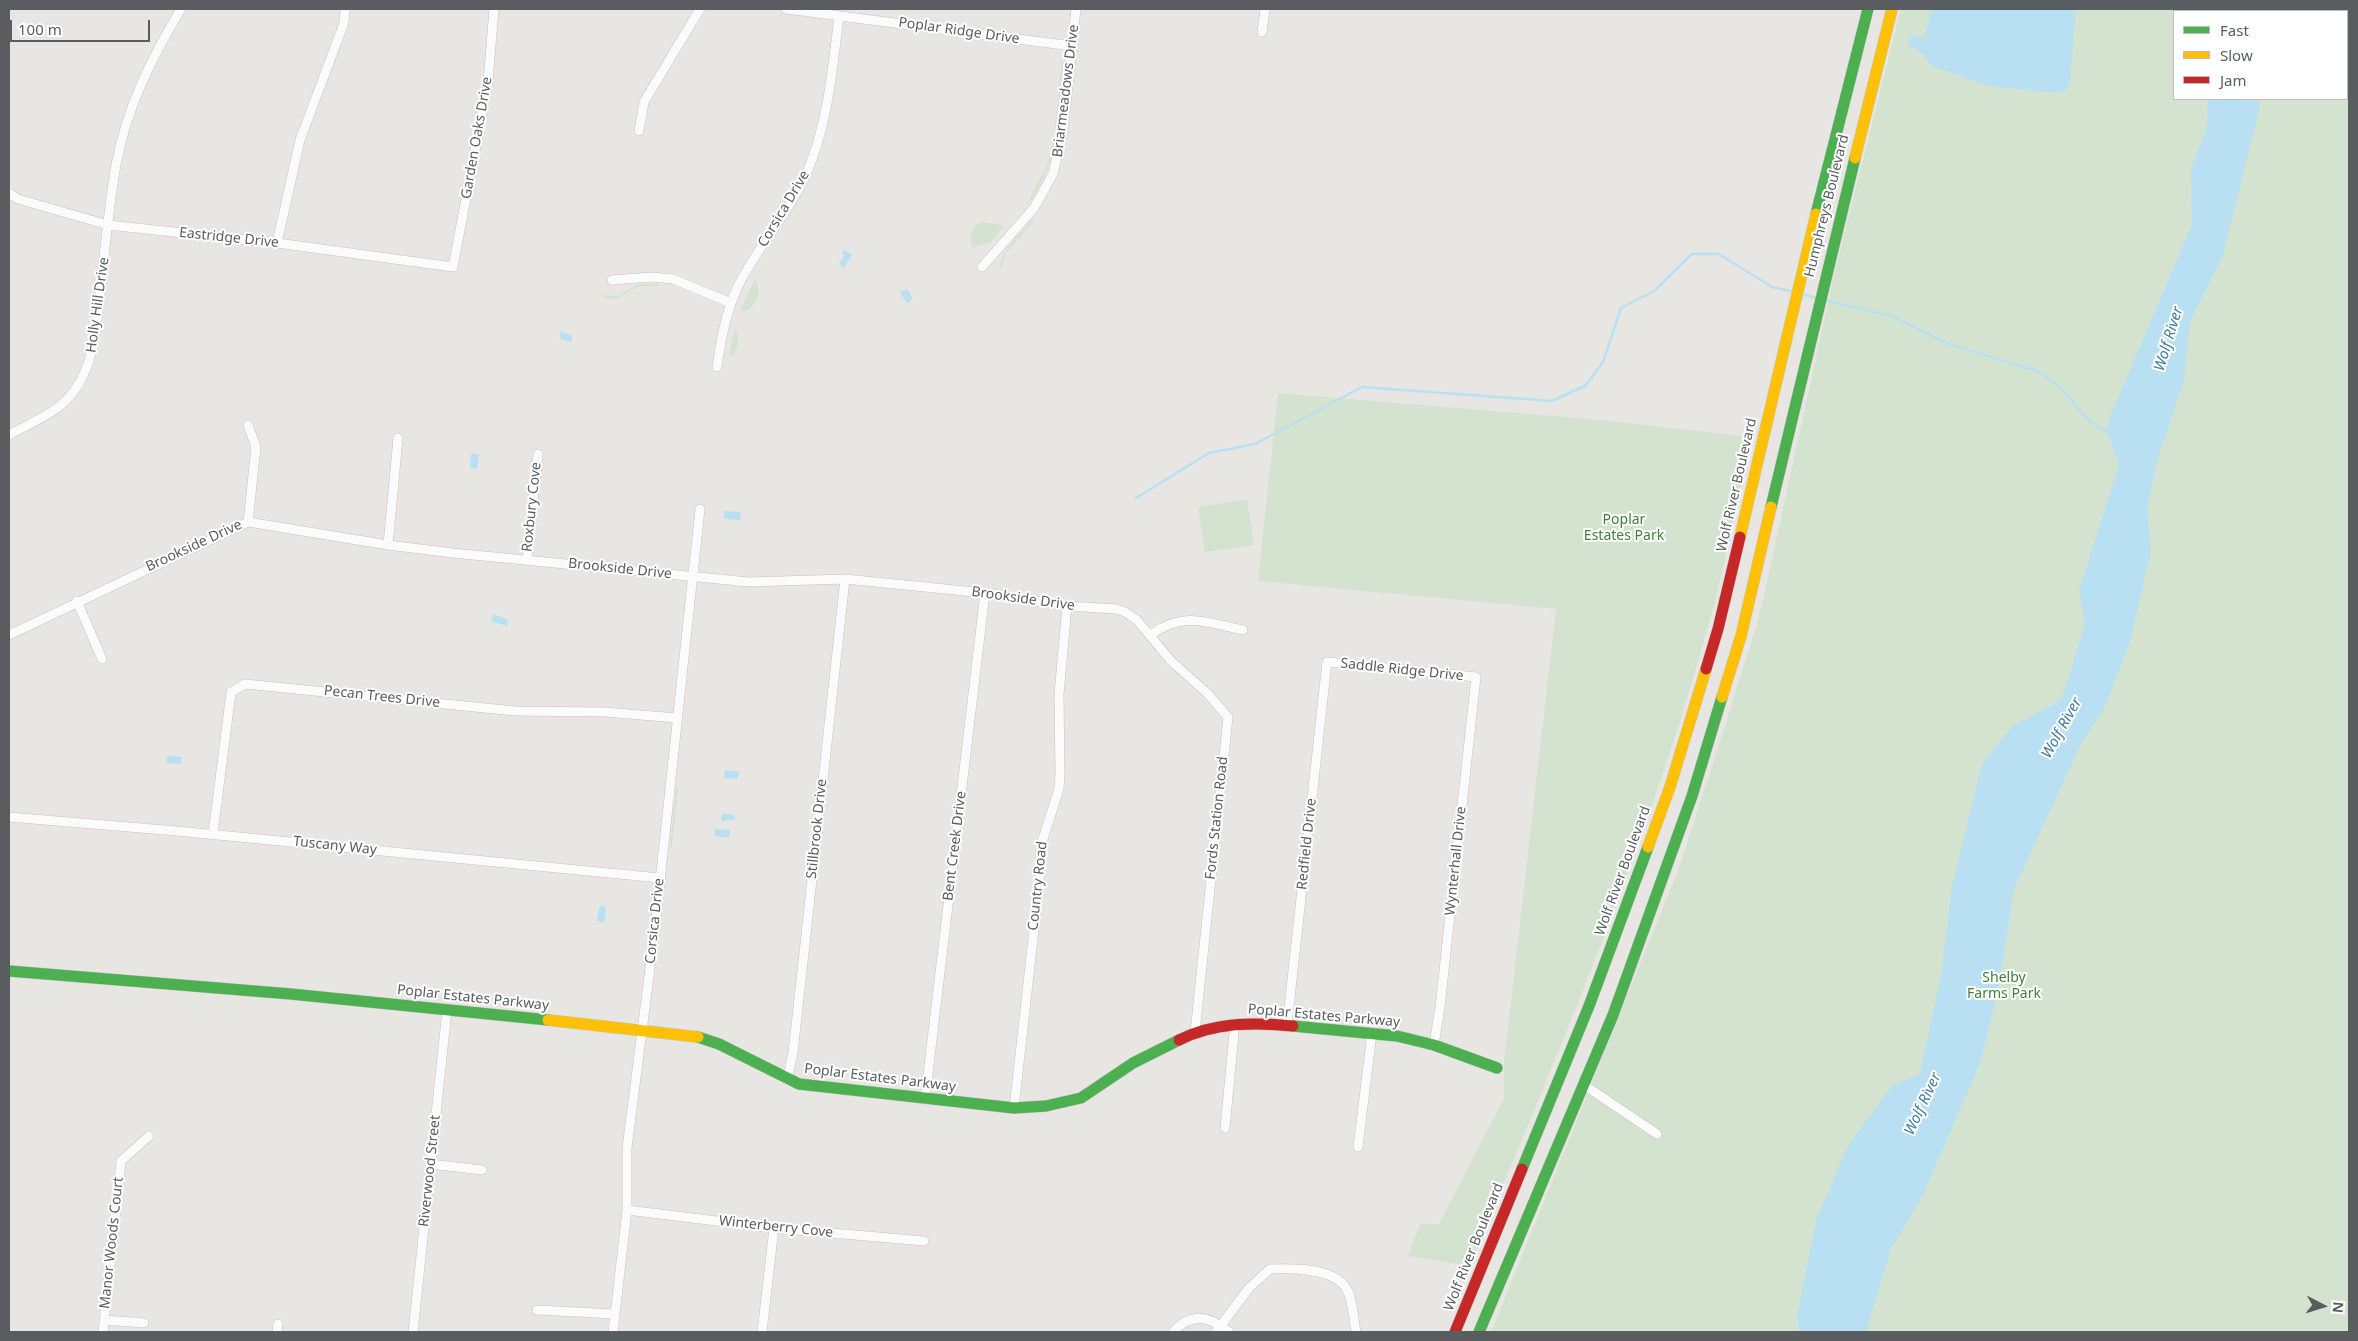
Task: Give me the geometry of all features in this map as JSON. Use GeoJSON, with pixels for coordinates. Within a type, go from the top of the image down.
{"type":"FeatureCollection","features":[{"type":"Feature","properties":{"kind":"main road","name":"Humphreys Boulevard"},"geometry":{"type":"LineString","coordinates":[[1771,405],[1838,121],[1868,9]]}},
{"type":"Feature","properties":{"kind":"main road","name":"Humphreys Boulevard"},"geometry":{"type":"LineString","coordinates":[[1584,1085],[1613,1015],[1692,796],[1741,636],[1810,336],[1892,9]]}},
{"type":"Feature","properties":{"kind":"main road","name":"Wolf River Boulevard"},"geometry":{"type":"LineString","coordinates":[[1455,1332],[1589,1006],[1670,787],[1718,629],[1771,405]]}},
{"type":"Feature","properties":{"kind":"main road","name":"Poplar Estates Parkway"},"geometry":{"type":"LineString","coordinates":[[9,971],[447,1010],[689,1035],[719,1042],[787,1080],[809,1085],[1014,1108],[1046,1106],[1081,1098],[1133,1063],[1195,1032],[1235,1023],[1397,1036],[1434,1045],[1497,1068]]}},
{"type":"Feature","properties":{"kind":"main road"},"geometry":{"type":"LineString","coordinates":[[1480,1332],[1584,1085]]}},
{"type":"Feature","properties":{"kind":"street","name":"Holly Hill Drive"},"geometry":{"type":"LineString","coordinates":[[9,436],[53,411],[73,393],[82,380],[90,361],[95,336],[116,164],[138,90],[160,44],[181,9]]}},
{"type":"Feature","properties":{"kind":"street"},"geometry":{"type":"LineString","coordinates":[[277,243],[300,140],[344,23],[345,9]]}},
{"type":"Feature","properties":{"kind":"street","name":"Garden Oaks Drive"},"geometry":{"type":"LineString","coordinates":[[453,267],[488,82],[494,9]]}},
{"type":"Feature","properties":{"kind":"street"},"geometry":{"type":"LineString","coordinates":[[639,131],[644,102],[700,9]]}},
{"type":"Feature","properties":{"kind":"street","name":"Poplar Ridge Drive"},"geometry":{"type":"LineString","coordinates":[[786,9],[1072,46]]}},
{"type":"Feature","properties":{"kind":"street","name":"Briarmeadows Drive"},"geometry":{"type":"LineString","coordinates":[[982,267],[1034,208],[1053,174],[1062,139],[1076,9]]}},
{"type":"Feature","properties":{"kind":"street"},"geometry":{"type":"LineString","coordinates":[[1262,32],[1265,9]]}},
{"type":"Feature","properties":{"kind":"street","name":"Corsica Drive"},"geometry":{"type":"LineString","coordinates":[[717,367],[722,332],[731,303],[743,277],[803,181],[819,144],[828,107],[839,16]]}},
{"type":"Feature","properties":{"kind":"street","name":"Eastridge Drive"},"geometry":{"type":"LineString","coordinates":[[9,193],[18,199],[108,225],[277,243],[453,267]]}},
{"type":"Feature","properties":{"kind":"street"},"geometry":{"type":"LineString","coordinates":[[612,280],[651,277],[673,279],[696,286],[731,303]]}},
{"type":"Feature","properties":{"kind":"street"},"geometry":{"type":"LineString","coordinates":[[248,425],[256,447],[248,522]]}},
{"type":"Feature","properties":{"kind":"street"},"geometry":{"type":"LineString","coordinates":[[388,545],[398,438]]}},
{"type":"Feature","properties":{"kind":"street","name":"Roxbury Cove"},"geometry":{"type":"LineString","coordinates":[[527,560],[538,454]]}},
{"type":"Feature","properties":{"kind":"street","name":"Corsica Drive"},"geometry":{"type":"LineString","coordinates":[[613,1332],[627,1210],[627,1148],[660,878],[700,509]]}},
{"type":"Feature","properties":{"kind":"street","name":"Brookside Drive"},"geometry":{"type":"LineString","coordinates":[[9,635],[77,601],[248,522],[388,545],[693,576],[759,582],[844,579],[985,593],[1067,606],[1125,612],[1136,620],[1150,636]]}},
{"type":"Feature","properties":{"kind":"street","name":"Stillbrook Drive"},"geometry":{"type":"LineString","coordinates":[[787,1080],[794,1045],[844,579]]}},
{"type":"Feature","properties":{"kind":"street","name":"Bent Creek Drive"},"geometry":{"type":"LineString","coordinates":[[925,1099],[985,593]]}},
{"type":"Feature","properties":{"kind":"street"},"geometry":{"type":"LineString","coordinates":[[77,601],[102,659]]}},
{"type":"Feature","properties":{"kind":"street","name":"Country Road"},"geometry":{"type":"LineString","coordinates":[[1014,1108],[1039,885],[1041,845],[1059,789],[1059,694],[1067,606]]}},
{"type":"Feature","properties":{"kind":"street"},"geometry":{"type":"LineString","coordinates":[[1150,636],[1167,624],[1181,620],[1209,622],[1243,630]]}},
{"type":"Feature","properties":{"kind":"street","name":"Fords Station Road"},"geometry":{"type":"LineString","coordinates":[[1150,636],[1171,661],[1207,693],[1228,717],[1195,1032]]}},
{"type":"Feature","properties":{"kind":"street","name":"Saddle Ridge Drive"},"geometry":{"type":"LineString","coordinates":[[1328,662],[1476,677]]}},
{"type":"Feature","properties":{"kind":"street","name":"Redfield Drive"},"geometry":{"type":"LineString","coordinates":[[1287,1026],[1328,662]]}},
{"type":"Feature","properties":{"kind":"street","name":"Wynterhall Drive"},"geometry":{"type":"LineString","coordinates":[[1434,1045],[1440,1007],[1476,677]]}},
{"type":"Feature","properties":{"kind":"street","name":"Pecan Trees Drive"},"geometry":{"type":"LineString","coordinates":[[213,834],[231,692],[245,684],[515,711],[604,712],[678,718]]}},
{"type":"Feature","properties":{"kind":"street","name":"Tuscany Way"},"geometry":{"type":"LineString","coordinates":[[9,817],[213,834],[660,878]]}},
{"type":"Feature","properties":{"kind":"street","name":"Riverwood Street"},"geometry":{"type":"LineString","coordinates":[[413,1332],[447,1010]]}},
{"type":"Feature","properties":{"kind":"street"},"geometry":{"type":"LineString","coordinates":[[1225,1128],[1235,1023]]}},
{"type":"Feature","properties":{"kind":"street"},"geometry":{"type":"LineString","coordinates":[[1358,1147],[1372,1033]]}},
{"type":"Feature","properties":{"kind":"street"},"geometry":{"type":"LineString","coordinates":[[1584,1085],[1656,1134]]}},
{"type":"Feature","properties":{"kind":"street","name":"Manor Woods Court"},"geometry":{"type":"LineString","coordinates":[[102,1332],[121,1161],[149,1136]]}},
{"type":"Feature","properties":{"kind":"street"},"geometry":{"type":"LineString","coordinates":[[430,1164],[482,1170]]}},
{"type":"Feature","properties":{"kind":"street","name":"Winterberry Cove"},"geometry":{"type":"LineString","coordinates":[[627,1210],[774,1228],[924,1242]]}},
{"type":"Feature","properties":{"kind":"street"},"geometry":{"type":"LineString","coordinates":[[762,1332],[774,1228]]}},
{"type":"Feature","properties":{"kind":"street"},"geometry":{"type":"LineString","coordinates":[[1218,1329],[1249,1288],[1270,1269],[1308,1271],[1335,1277],[1344,1284],[1349,1294],[1356,1332]]}},
{"type":"Feature","properties":{"kind":"street"},"geometry":{"type":"LineString","coordinates":[[537,1310],[615,1314]]}},
{"type":"Feature","properties":{"kind":"street"},"geometry":{"type":"LineString","coordinates":[[1173,1332],[1180,1325],[1193,1319],[1212,1320],[1218,1329],[1228,1332]]}},
{"type":"Feature","properties":{"kind":"street"},"geometry":{"type":"LineString","coordinates":[[104,1320],[144,1323]]}},
{"type":"Feature","properties":{"kind":"green space","name":"Shelby Farms Park"},"geometry":{"type":"Polygon","coordinates":[[[1901,9],[2349,9],[2349,1332],[1491,1332],[1679,868],[1759,618],[1835,271],[1901,9]]]}},
{"type":"Feature","properties":{"kind":"green space"},"geometry":{"type":"Polygon","coordinates":[[[1062,58],[1063,69],[1057,128],[1055,127],[1062,58]]]}},
{"type":"Feature","properties":{"kind":"green space"},"geometry":{"type":"Polygon","coordinates":[[[1054,136],[1056,137],[1050,162],[1031,200],[1029,199],[1047,166],[1054,136]]]}},
{"type":"Feature","properties":{"kind":"green space"},"geometry":{"type":"Polygon","coordinates":[[[1033,219],[1035,220],[1006,253],[1001,270],[1003,257],[1007,250],[1033,219]]]}},
{"type":"Feature","properties":{"kind":"green space"},"geometry":{"type":"Polygon","coordinates":[[[985,222],[1004,226],[991,242],[972,248],[972,231],[977,225],[985,222]]]}},
{"type":"Feature","properties":{"kind":"green space"},"geometry":{"type":"Polygon","coordinates":[[[755,279],[758,297],[750,308],[746,311],[740,311],[755,279]]]}},
{"type":"Feature","properties":{"kind":"green space"},"geometry":{"type":"Polygon","coordinates":[[[638,284],[659,284],[659,286],[637,287],[616,299],[602,297],[604,295],[618,296],[638,284]]]}},
{"type":"Feature","properties":{"kind":"green space"},"geometry":{"type":"Polygon","coordinates":[[[735,327],[738,338],[737,345],[733,355],[729,357],[735,327]]]}},
{"type":"Feature","properties":{"kind":"green space","name":"Poplar Estates Park"},"geometry":{"type":"Polygon","coordinates":[[[1278,393],[1590,419],[1751,437],[1714,605],[1690,690],[1663,774],[1603,940],[1469,1266],[1408,1256],[1420,1224],[1439,1224],[1504,1098],[1504,1062],[1556,609],[1258,581],[1278,393]]]}},
{"type":"Feature","properties":{"kind":"green space"},"geometry":{"type":"Polygon","coordinates":[[[1247,499],[1254,545],[1205,552],[1198,507],[1247,499]]]}},
{"type":"Feature","properties":{"kind":"green space"},"geometry":{"type":"Polygon","coordinates":[[[676,788],[678,788],[672,847],[670,847],[676,788]]]}},
{"type":"Feature","properties":{"kind":"water"},"geometry":{"type":"Polygon","coordinates":[[[1932,9],[2076,9],[2070,81],[2066,90],[2057,93],[1988,86],[1933,66],[1921,53],[1907,45],[1912,35],[1924,38],[1932,9]]]}},
{"type":"Feature","properties":{"kind":"water"},"geometry":{"type":"Polygon","coordinates":[[[2217,9],[2267,9],[2267,10],[2217,9]]]}},
{"type":"Feature","properties":{"kind":"water","name":"Wolf River"},"geometry":{"type":"Polygon","coordinates":[[[2208,100],[2260,100],[2223,255],[2190,322],[2184,380],[2158,458],[2147,507],[2151,552],[2130,641],[2106,705],[2080,746],[2014,889],[1998,991],[1980,1063],[1923,1195],[1890,1251],[1866,1332],[1799,1332],[1797,1317],[1817,1218],[1849,1144],[1892,1086],[1920,1074],[1942,971],[1951,891],[1982,764],[2013,726],[2062,699],[2085,624],[2079,591],[2119,464],[2107,432],[2109,419],[2192,224],[2191,168],[2207,128],[2208,100]]]}},
{"type":"Feature","properties":{"kind":"water"},"geometry":{"type":"Polygon","coordinates":[[[844,250],[852,255],[844,268],[839,264],[844,256],[842,254],[844,250]]]}},
{"type":"Feature","properties":{"kind":"water"},"geometry":{"type":"Polygon","coordinates":[[[907,289],[913,299],[907,304],[900,292],[907,289]]]}},
{"type":"Feature","properties":{"kind":"water"},"geometry":{"type":"Polygon","coordinates":[[[561,331],[572,336],[572,340],[569,342],[559,338],[561,331]]]}},
{"type":"Feature","properties":{"kind":"water"},"geometry":{"type":"Polygon","coordinates":[[[471,454],[479,454],[477,469],[470,468],[471,454]]]}},
{"type":"Feature","properties":{"kind":"water"},"geometry":{"type":"Polygon","coordinates":[[[724,511],[740,512],[740,520],[724,519],[724,511]]]}},
{"type":"Feature","properties":{"kind":"water"},"geometry":{"type":"Polygon","coordinates":[[[494,614],[508,620],[507,626],[491,621],[494,614]]]}},
{"type":"Feature","properties":{"kind":"water"},"geometry":{"type":"Polygon","coordinates":[[[167,756],[182,757],[181,764],[166,763],[167,756]]]}},
{"type":"Feature","properties":{"kind":"water"},"geometry":{"type":"Polygon","coordinates":[[[725,770],[739,772],[738,779],[724,778],[725,770]]]}},
{"type":"Feature","properties":{"kind":"water"},"geometry":{"type":"Polygon","coordinates":[[[723,814],[734,815],[735,820],[722,821],[721,817],[723,814]]]}},
{"type":"Feature","properties":{"kind":"water"},"geometry":{"type":"Polygon","coordinates":[[[715,829],[730,830],[729,838],[714,836],[715,829]]]}},
{"type":"Feature","properties":{"kind":"water"},"geometry":{"type":"Polygon","coordinates":[[[602,905],[606,909],[605,921],[602,923],[597,920],[599,908],[602,905]]]}},
{"type":"Feature","properties":{"kind":"waterway"},"geometry":{"type":"LineString","coordinates":[[1136,498],[1209,453],[1255,444],[1362,387],[1552,401],[1585,386],[1603,362],[1621,308],[1654,291],[1692,254],[1719,254],[1772,287],[1794,292]]}},
{"type":"Feature","properties":{"kind":"waterway"},"geometry":{"type":"LineString","coordinates":[[1802,294],[1816,298]]}},
{"type":"Feature","properties":{"kind":"waterway"},"geometry":{"type":"LineString","coordinates":[[1824,300],[1891,316],[1949,344],[2037,371],[2059,386],[2088,420],[2109,433]]}},
{"type":"Feature","properties":{"kind":"traffic: fast"},"geometry":{"type":"LineString","coordinates":[[1816,214],[1868,9]]}},
{"type":"Feature","properties":{"kind":"traffic: fast"},"geometry":{"type":"LineString","coordinates":[[1771,507],[1855,158]]}},
{"type":"Feature","properties":{"kind":"traffic: fast"},"geometry":{"type":"LineString","coordinates":[[1479,1332],[1613,1015],[1692,796],[1722,697]]}},
{"type":"Feature","properties":{"kind":"traffic: fast"},"geometry":{"type":"LineString","coordinates":[[1522,1169],[1589,1006],[1648,847]]}},
{"type":"Feature","properties":{"kind":"traffic: fast"},"geometry":{"type":"LineString","coordinates":[[9,971],[291,994],[548,1020]]}},
{"type":"Feature","properties":{"kind":"traffic: fast"},"geometry":{"type":"LineString","coordinates":[[1293,1026],[1397,1036],[1434,1045],[1497,1068]]}},
{"type":"Feature","properties":{"kind":"traffic: fast"},"geometry":{"type":"LineString","coordinates":[[698,1037],[719,1044],[799,1084],[1014,1108],[1046,1106],[1081,1098],[1133,1063],[1179,1040]]}},
{"type":"Feature","properties":{"kind":"traffic: slow"},"geometry":{"type":"LineString","coordinates":[[1855,158],[1892,9]]}},
{"type":"Feature","properties":{"kind":"traffic: slow"},"geometry":{"type":"LineString","coordinates":[[1740,537],[1816,214]]}},
{"type":"Feature","properties":{"kind":"traffic: slow"},"geometry":{"type":"LineString","coordinates":[[1722,697],[1741,636],[1771,507]]}},
{"type":"Feature","properties":{"kind":"traffic: slow"},"geometry":{"type":"LineString","coordinates":[[1648,847],[1670,787],[1706,669]]}},
{"type":"Feature","properties":{"kind":"traffic: slow"},"geometry":{"type":"LineString","coordinates":[[548,1020],[698,1037]]}},
{"type":"Feature","properties":{"kind":"traffic: jam"},"geometry":{"type":"LineString","coordinates":[[1706,669],[1718,629],[1740,537]]}},
{"type":"Feature","properties":{"kind":"traffic: jam"},"geometry":{"type":"LineString","coordinates":[[1179,1040],[1207,1030],[1235,1025],[1293,1026]]}},
{"type":"Feature","properties":{"kind":"traffic: jam"},"geometry":{"type":"LineString","coordinates":[[1455,1332],[1522,1169]]}}]}
